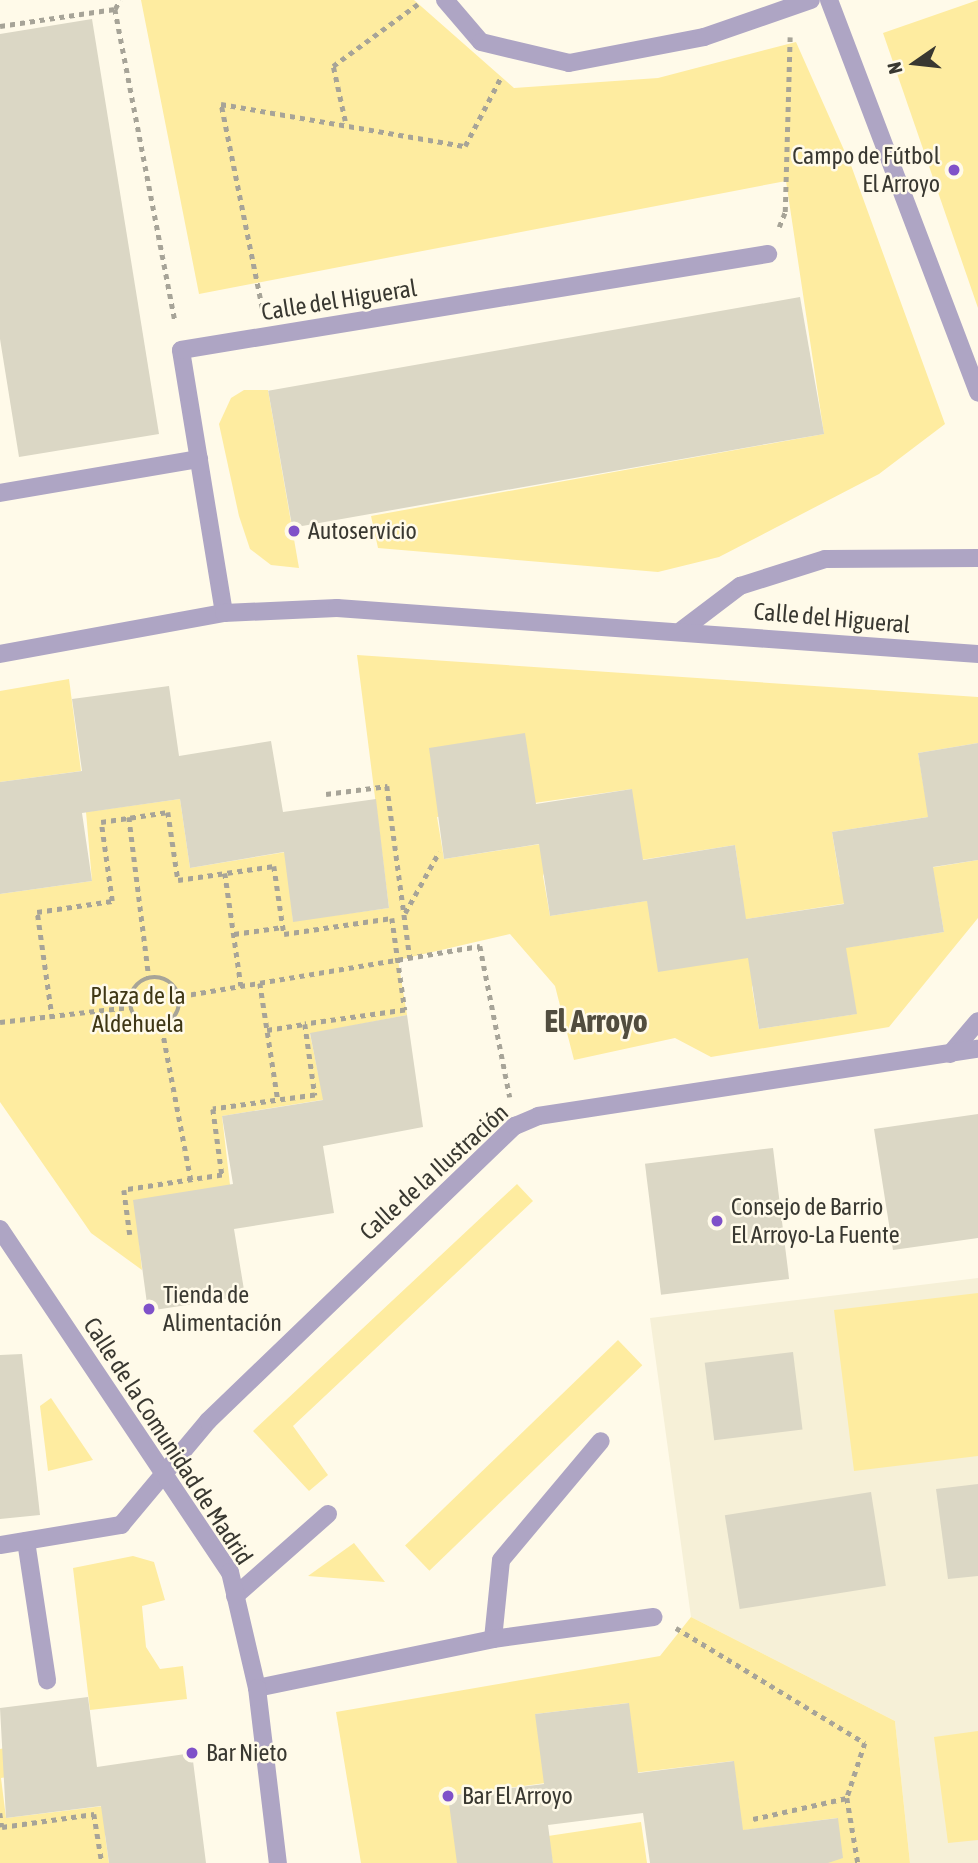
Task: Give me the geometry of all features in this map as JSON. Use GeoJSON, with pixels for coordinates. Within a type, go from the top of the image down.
{"type":"FeatureCollection","features":[{"type":"Feature","properties":{"kind":"street"},"geometry":{"type":"LineString","coordinates":[[445,0],[481,42],[569,63],[704,37],[811,0]]}},
{"type":"Feature","properties":{"kind":"street"},"geometry":{"type":"LineString","coordinates":[[829,0],[978,393]]}},
{"type":"Feature","properties":{"kind":"street","name":"Calle del Higueral"},"geometry":{"type":"LineString","coordinates":[[181,351],[768,254]]}},
{"type":"Feature","properties":{"kind":"street"},"geometry":{"type":"LineString","coordinates":[[181,351],[224,613]]}},
{"type":"Feature","properties":{"kind":"street"},"geometry":{"type":"LineString","coordinates":[[0,493],[199,459]]}},
{"type":"Feature","properties":{"kind":"street","name":"Calle del Higueral"},"geometry":{"type":"LineString","coordinates":[[682,631],[740,586],[825,559],[978,558]]}},
{"type":"Feature","properties":{"kind":"street","name":"Calle del Higueral"},"geometry":{"type":"LineString","coordinates":[[0,654],[224,613],[338,608],[978,654]]}},
{"type":"Feature","properties":{"kind":"street"},"geometry":{"type":"LineString","coordinates":[[950,1054],[978,1021]]}},
{"type":"Feature","properties":{"kind":"street","name":"Calle de la Ilustración"},"geometry":{"type":"LineString","coordinates":[[0,1545],[121,1525],[208,1421],[515,1126],[551,1113],[978,1049]]}},
{"type":"Feature","properties":{"kind":"street","name":"Calle de la Comunidad de Madrid"},"geometry":{"type":"LineString","coordinates":[[0,1229],[163,1476],[230,1572],[257,1688],[278,1863]]}},
{"type":"Feature","properties":{"kind":"street"},"geometry":{"type":"LineString","coordinates":[[493,1639],[501,1560],[601,1441]]}},
{"type":"Feature","properties":{"kind":"street"},"geometry":{"type":"LineString","coordinates":[[235,1596],[328,1514]]}},
{"type":"Feature","properties":{"kind":"street"},"geometry":{"type":"LineString","coordinates":[[26,1541],[47,1680]]}},
{"type":"Feature","properties":{"kind":"street"},"geometry":{"type":"LineString","coordinates":[[257,1688],[493,1639],[653,1617]]}},
{"type":"Feature","properties":{"kind":"path"},"geometry":{"type":"LineString","coordinates":[[120,0],[115,9],[181,351]]}},
{"type":"Feature","properties":{"kind":"path"},"geometry":{"type":"LineString","coordinates":[[345,121],[333,66],[425,0]]}},
{"type":"Feature","properties":{"kind":"path"},"geometry":{"type":"LineString","coordinates":[[768,254],[785,212],[790,7]]}},
{"type":"Feature","properties":{"kind":"path"},"geometry":{"type":"LineString","coordinates":[[0,26],[115,9]]}},
{"type":"Feature","properties":{"kind":"path"},"geometry":{"type":"LineString","coordinates":[[268,336],[221,104],[345,121],[465,146],[516,50]]}},
{"type":"Feature","properties":{"kind":"path"},"geometry":{"type":"LineString","coordinates":[[326,794],[387,786],[410,958]]}},
{"type":"Feature","properties":{"kind":"path"},"geometry":{"type":"LineString","coordinates":[[52,1019],[37,912],[112,901],[101,821],[168,811],[178,880],[274,866],[284,934],[392,918],[405,1010],[267,1030]]}},
{"type":"Feature","properties":{"kind":"path"},"geometry":{"type":"LineString","coordinates":[[129,817],[149,977]]}},
{"type":"Feature","properties":{"kind":"path"},"geometry":{"type":"LineString","coordinates":[[404,914],[439,852]]}},
{"type":"Feature","properties":{"kind":"path"},"geometry":{"type":"LineString","coordinates":[[225,873],[242,986]]}},
{"type":"Feature","properties":{"kind":"path"},"geometry":{"type":"LineString","coordinates":[[234,934],[283,927]]}},
{"type":"Feature","properties":{"kind":"path"},"geometry":{"type":"LineString","coordinates":[[181,996],[481,946],[515,1126]]}},
{"type":"Feature","properties":{"kind":"path"},"geometry":{"type":"LineString","coordinates":[[149,977],[169,980],[181,996],[178,1016],[162,1028],[142,1025],[130,1007],[133,989],[149,977]]}},
{"type":"Feature","properties":{"kind":"path"},"geometry":{"type":"LineString","coordinates":[[260,983],[278,1100]]}},
{"type":"Feature","properties":{"kind":"path"},"geometry":{"type":"LineString","coordinates":[[0,1022],[52,1019],[130,1007]]}},
{"type":"Feature","properties":{"kind":"path"},"geometry":{"type":"LineString","coordinates":[[130,1236],[124,1190],[222,1175],[213,1109],[315,1095],[305,1024]]}},
{"type":"Feature","properties":{"kind":"path"},"geometry":{"type":"LineString","coordinates":[[162,1028],[191,1180]]}},
{"type":"Feature","properties":{"kind":"path"},"geometry":{"type":"LineString","coordinates":[[653,1617],[711,1645],[866,1743],[847,1798],[858,1863]]}},
{"type":"Feature","properties":{"kind":"path"},"geometry":{"type":"LineString","coordinates":[[753,1819],[847,1798]]}},
{"type":"Feature","properties":{"kind":"path"},"geometry":{"type":"LineString","coordinates":[[0,1813],[2,1827],[94,1814],[102,1863]]}},
{"type":"Feature","properties":{"kind":"shaded area"},"geometry":{"type":"Polygon","coordinates":[[[978,1278],[978,1863],[910,1863],[895,1721],[691,1617],[650,1318],[978,1278]]]}},
{"type":"Feature","properties":{"kind":"green space"},"geometry":{"type":"Polygon","coordinates":[[[141,0],[414,0],[514,88],[658,78],[796,42],[852,168],[945,424],[879,474],[719,557],[658,572],[378,548],[371,516],[824,434],[786,181],[199,294],[141,0]]]}},
{"type":"Feature","properties":{"kind":"green space","name":"Campo de Fútbol El Arroyo"},"geometry":{"type":"Polygon","coordinates":[[[978,0],[978,308],[883,33],[978,0]]]}},
{"type":"Feature","properties":{"kind":"green space"},"geometry":{"type":"Polygon","coordinates":[[[244,390],[268,390],[299,568],[271,565],[250,549],[239,516],[219,424],[231,398],[244,390]]]}},
{"type":"Feature","properties":{"kind":"green space","name":"Plaza de la Aldehuela"},"geometry":{"type":"Polygon","coordinates":[[[357,655],[978,697],[978,743],[918,753],[925,794],[947,814],[832,832],[839,876],[860,901],[734,921],[741,886],[735,845],[628,862],[632,789],[437,817],[444,859],[554,842],[543,876],[550,916],[659,899],[764,955],[752,987],[759,1029],[856,1014],[837,949],[944,932],[937,892],[923,869],[978,860],[978,918],[889,1027],[711,1057],[675,1038],[574,1060],[555,986],[510,934],[398,960],[407,1015],[310,1034],[318,1073],[334,1098],[222,1116],[230,1185],[139,1241],[142,1270],[91,1233],[0,1102],[0,894],[92,881],[86,812],[180,799],[190,868],[286,852],[293,921],[389,908],[357,655]]]}},
{"type":"Feature","properties":{"kind":"green space"},"geometry":{"type":"Polygon","coordinates":[[[69,679],[81,771],[0,782],[0,691],[69,679]]]}},
{"type":"Feature","properties":{"kind":"green space"},"geometry":{"type":"Polygon","coordinates":[[[517,1184],[533,1201],[293,1426],[328,1475],[309,1491],[253,1431],[517,1184]]]}},
{"type":"Feature","properties":{"kind":"green space"},"geometry":{"type":"Polygon","coordinates":[[[978,1293],[978,1456],[854,1471],[834,1310],[978,1293]]]}},
{"type":"Feature","properties":{"kind":"green space"},"geometry":{"type":"Polygon","coordinates":[[[618,1340],[642,1365],[429,1571],[405,1546],[618,1340]]]}},
{"type":"Feature","properties":{"kind":"green space"},"geometry":{"type":"Polygon","coordinates":[[[51,1398],[93,1460],[48,1471],[40,1406],[51,1398]]]}},
{"type":"Feature","properties":{"kind":"green space"},"geometry":{"type":"Polygon","coordinates":[[[354,1543],[385,1582],[308,1576],[354,1543]]]}},
{"type":"Feature","properties":{"kind":"green space"},"geometry":{"type":"Polygon","coordinates":[[[133,1556],[154,1562],[165,1600],[142,1606],[146,1647],[160,1669],[183,1666],[187,1699],[90,1710],[73,1568],[133,1556]]]}},
{"type":"Feature","properties":{"kind":"green space"},"geometry":{"type":"Polygon","coordinates":[[[691,1617],[895,1721],[910,1863],[828,1863],[837,1818],[729,1832],[739,1801],[733,1761],[625,1774],[634,1744],[628,1703],[535,1714],[561,1781],[448,1796],[463,1863],[361,1863],[336,1712],[660,1656],[691,1617]]]}},
{"type":"Feature","properties":{"kind":"green space"},"geometry":{"type":"Polygon","coordinates":[[[978,1731],[978,1840],[948,1843],[934,1737],[978,1731]]]}},
{"type":"Feature","properties":{"kind":"green space"},"geometry":{"type":"Polygon","coordinates":[[[10,1747],[14,1776],[1,1778],[6,1818],[112,1805],[116,1833],[105,1835],[109,1863],[0,1863],[0,1749],[10,1747]]]}},
{"type":"Feature","properties":{"kind":"green space"},"geometry":{"type":"Polygon","coordinates":[[[641,1822],[647,1863],[553,1863],[548,1836],[641,1822]]]}},
{"type":"Feature","properties":{"kind":"building"},"geometry":{"type":"Polygon","coordinates":[[[92,19],[159,434],[19,457],[0,339],[0,34],[92,19]]]}},
{"type":"Feature","properties":{"kind":"building"},"geometry":{"type":"Polygon","coordinates":[[[800,297],[824,434],[292,528],[268,391],[800,297]]]}},
{"type":"Feature","properties":{"kind":"building"},"geometry":{"type":"Polygon","coordinates":[[[169,686],[179,756],[271,741],[283,812],[376,799],[389,908],[293,922],[284,852],[190,868],[180,799],[82,813],[92,881],[0,894],[0,782],[82,771],[72,699],[169,686]]]}},
{"type":"Feature","properties":{"kind":"building"},"geometry":{"type":"Polygon","coordinates":[[[525,733],[536,804],[632,789],[643,860],[735,845],[746,919],[844,904],[832,832],[928,817],[918,753],[978,743],[978,860],[933,867],[944,932],[846,948],[857,1014],[759,1029],[748,958],[658,972],[647,901],[550,916],[539,844],[444,859],[429,748],[525,733]]]}},
{"type":"Feature","properties":{"kind":"building"},"geometry":{"type":"Polygon","coordinates":[[[407,1015],[423,1127],[323,1146],[334,1213],[234,1229],[245,1296],[148,1311],[133,1200],[233,1184],[222,1116],[323,1100],[310,1033],[407,1015]]]}},
{"type":"Feature","properties":{"kind":"building"},"geometry":{"type":"Polygon","coordinates":[[[978,1114],[978,1238],[893,1250],[874,1129],[978,1114]]]}},
{"type":"Feature","properties":{"kind":"building","name":"Consejo de Barrio El Arroyo-La Fuente"},"geometry":{"type":"Polygon","coordinates":[[[773,1148],[789,1279],[661,1295],[645,1164],[773,1148]]]}},
{"type":"Feature","properties":{"kind":"building"},"geometry":{"type":"Polygon","coordinates":[[[793,1352],[803,1429],[714,1440],[705,1363],[793,1352]]]}},
{"type":"Feature","properties":{"kind":"building"},"geometry":{"type":"Polygon","coordinates":[[[22,1354],[40,1515],[0,1519],[0,1355],[22,1354]]]}},
{"type":"Feature","properties":{"kind":"building"},"geometry":{"type":"Polygon","coordinates":[[[978,1484],[978,1576],[948,1579],[936,1489],[978,1484]]]}},
{"type":"Feature","properties":{"kind":"building"},"geometry":{"type":"Polygon","coordinates":[[[871,1492],[886,1586],[740,1609],[725,1515],[871,1492]]]}},
{"type":"Feature","properties":{"kind":"building"},"geometry":{"type":"Polygon","coordinates":[[[88,1697],[97,1767],[192,1753],[206,1863],[109,1863],[101,1806],[6,1818],[0,1708],[88,1697]]]}},
{"type":"Feature","properties":{"kind":"building"},"geometry":{"type":"Polygon","coordinates":[[[629,1703],[638,1773],[734,1761],[743,1830],[838,1818],[843,1858],[828,1863],[650,1863],[643,1813],[548,1825],[553,1863],[457,1863],[448,1796],[544,1784],[535,1714],[629,1703]]]}},
{"type":"Feature","properties":{"kind":"place","name":"Campo de Fútbol El Arroyo"},"geometry":{"type":"Point","coordinates":[954,170]}},
{"type":"Feature","properties":{"kind":"place","name":"Autoservicio"},"geometry":{"type":"Point","coordinates":[294,531]}},
{"type":"Feature","properties":{"kind":"place","name":"Consejo de Barrio El Arroyo-La Fuente"},"geometry":{"type":"Point","coordinates":[717,1221]}},
{"type":"Feature","properties":{"kind":"place","name":"Tienda de Alimentación"},"geometry":{"type":"Point","coordinates":[149,1309]}},
{"type":"Feature","properties":{"kind":"place","name":"Bar Nieto"},"geometry":{"type":"Point","coordinates":[192,1753]}},
{"type":"Feature","properties":{"kind":"place","name":"Bar El Arroyo"},"geometry":{"type":"Point","coordinates":[448,1796]}},
{"type":"Feature","properties":{"kind":"district","name":"El Arroyo"},"geometry":{"type":"Point","coordinates":[596,1021]}}]}
